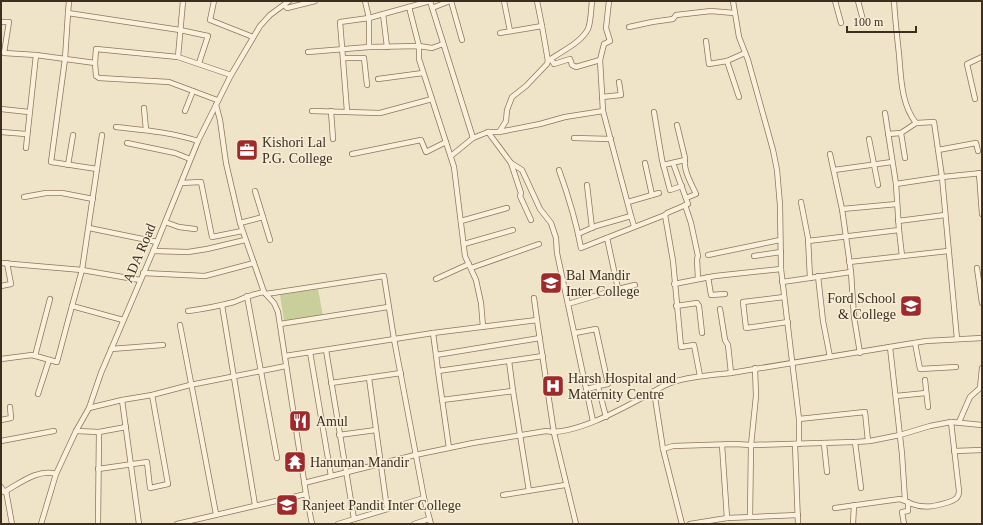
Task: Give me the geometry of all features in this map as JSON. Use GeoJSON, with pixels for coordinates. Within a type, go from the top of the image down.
{"type":"FeatureCollection","features":[{"type":"Feature","properties":{"kind":"street"},"geometry":{"type":"LineString","coordinates":[[70,1],[65,59],[51,162],[97,169]]}},
{"type":"Feature","properties":{"kind":"street"},"geometry":{"type":"LineString","coordinates":[[178,57],[184,1]]}},
{"type":"Feature","properties":{"kind":"street"},"geometry":{"type":"LineString","coordinates":[[214,1],[210,20],[253,37]]}},
{"type":"Feature","properties":{"kind":"street","name":"ADA Road"},"geometry":{"type":"LineString","coordinates":[[41,524],[56,474],[89,408],[111,349],[198,141],[231,75],[260,26],[270,15],[289,1]]}},
{"type":"Feature","properties":{"kind":"street"},"geometry":{"type":"LineString","coordinates":[[284,5],[288,8],[314,1]]}},
{"type":"Feature","properties":{"kind":"street"},"geometry":{"type":"LineString","coordinates":[[365,1],[368,18],[368,47]]}},
{"type":"Feature","properties":{"kind":"street"},"geometry":{"type":"LineString","coordinates":[[347,111],[340,22],[368,18],[430,1],[472,138]]}},
{"type":"Feature","properties":{"kind":"street"},"geometry":{"type":"LineString","coordinates":[[432,8],[450,1],[462,40]]}},
{"type":"Feature","properties":{"kind":"street"},"geometry":{"type":"LineString","coordinates":[[504,1],[510,31]]}},
{"type":"Feature","properties":{"kind":"street"},"geometry":{"type":"LineString","coordinates":[[537,1],[550,60],[554,64],[570,59],[572,65],[576,67],[588,62],[600,60]]}},
{"type":"Feature","properties":{"kind":"street"},"geometry":{"type":"LineString","coordinates":[[498,132],[506,121],[507,110],[512,97],[541,72],[550,60],[578,42],[583,36],[588,28],[592,1]]}},
{"type":"Feature","properties":{"kind":"street"},"geometry":{"type":"LineString","coordinates":[[608,1],[606,28],[610,41],[604,44],[600,60],[603,111],[634,226]]}},
{"type":"Feature","properties":{"kind":"street"},"geometry":{"type":"LineString","coordinates":[[733,1],[739,37],[746,53],[769,135],[777,170],[780,205],[782,282],[793,363],[798,419],[798,524]]}},
{"type":"Feature","properties":{"kind":"street"},"geometry":{"type":"LineString","coordinates":[[835,1],[841,23]]}},
{"type":"Feature","properties":{"kind":"street"},"geometry":{"type":"LineString","coordinates":[[858,1],[863,20]]}},
{"type":"Feature","properties":{"kind":"street"},"geometry":{"type":"LineString","coordinates":[[894,1],[902,86],[907,106],[916,123]]}},
{"type":"Feature","properties":{"kind":"street"},"geometry":{"type":"LineString","coordinates":[[409,7],[419,46],[418,58],[454,167],[466,256],[476,280],[481,303],[483,327]]}},
{"type":"Feature","properties":{"kind":"street"},"geometry":{"type":"LineString","coordinates":[[629,27],[672,19],[676,15],[711,11],[734,13]]}},
{"type":"Feature","properties":{"kind":"street"},"geometry":{"type":"LineString","coordinates":[[68,13],[180,30],[208,36],[199,64]]}},
{"type":"Feature","properties":{"kind":"street"},"geometry":{"type":"LineString","coordinates":[[383,14],[387,47]]}},
{"type":"Feature","properties":{"kind":"street"},"geometry":{"type":"LineString","coordinates":[[1,22],[9,22],[4,53],[36,55],[95,63]]}},
{"type":"Feature","properties":{"kind":"street"},"geometry":{"type":"LineString","coordinates":[[500,33],[542,26]]}},
{"type":"Feature","properties":{"kind":"street"},"geometry":{"type":"LineString","coordinates":[[706,41],[709,64],[727,61],[746,53]]}},
{"type":"Feature","properties":{"kind":"street"},"geometry":{"type":"LineString","coordinates":[[308,52],[368,47],[419,46],[432,48],[443,44]]}},
{"type":"Feature","properties":{"kind":"street"},"geometry":{"type":"LineString","coordinates":[[218,100],[169,82],[99,78],[96,76],[96,49],[178,57],[231,75]]}},
{"type":"Feature","properties":{"kind":"street"},"geometry":{"type":"LineString","coordinates":[[26,148],[26,134],[36,55]]}},
{"type":"Feature","properties":{"kind":"street"},"geometry":{"type":"LineString","coordinates":[[975,99],[967,64],[982,57]]}},
{"type":"Feature","properties":{"kind":"street"},"geometry":{"type":"LineString","coordinates":[[343,58],[364,58],[367,85]]}},
{"type":"Feature","properties":{"kind":"street"},"geometry":{"type":"LineString","coordinates":[[727,61],[739,98]]}},
{"type":"Feature","properties":{"kind":"street"},"geometry":{"type":"LineString","coordinates":[[378,79],[423,73]]}},
{"type":"Feature","properties":{"kind":"street"},"geometry":{"type":"LineString","coordinates":[[602,97],[621,95],[619,82]]}},
{"type":"Feature","properties":{"kind":"street"},"geometry":{"type":"LineString","coordinates":[[185,111],[193,91]]}},
{"type":"Feature","properties":{"kind":"street"},"geometry":{"type":"LineString","coordinates":[[312,111],[380,113],[432,99]]}},
{"type":"Feature","properties":{"kind":"street"},"geometry":{"type":"LineString","coordinates":[[216,106],[220,120],[226,163],[242,231],[265,293],[274,304],[278,312],[304,483],[312,524]]}},
{"type":"Feature","properties":{"kind":"street"},"geometry":{"type":"LineString","coordinates":[[144,108],[146,130]]}},
{"type":"Feature","properties":{"kind":"street"},"geometry":{"type":"LineString","coordinates":[[1,109],[29,112]]}},
{"type":"Feature","properties":{"kind":"street"},"geometry":{"type":"LineString","coordinates":[[331,111],[333,139]]}},
{"type":"Feature","properties":{"kind":"street"},"geometry":{"type":"LineString","coordinates":[[451,156],[472,138],[488,132],[498,132],[540,124],[565,117],[603,111]]}},
{"type":"Feature","properties":{"kind":"street"},"geometry":{"type":"LineString","coordinates":[[654,112],[663,165],[670,190],[682,186]]}},
{"type":"Feature","properties":{"kind":"street"},"geometry":{"type":"LineString","coordinates":[[885,113],[896,184],[902,256]]}},
{"type":"Feature","properties":{"kind":"street"},"geometry":{"type":"LineString","coordinates":[[888,134],[901,133],[916,123],[934,122],[942,177],[957,339]]}},
{"type":"Feature","properties":{"kind":"street"},"geometry":{"type":"LineString","coordinates":[[677,125],[685,160],[684,163],[696,194],[686,198]]}},
{"type":"Feature","properties":{"kind":"street"},"geometry":{"type":"LineString","coordinates":[[116,127],[183,136],[198,141]]}},
{"type":"Feature","properties":{"kind":"street"},"geometry":{"type":"LineString","coordinates":[[1,132],[26,134]]}},
{"type":"Feature","properties":{"kind":"street"},"geometry":{"type":"LineString","coordinates":[[488,132],[511,163],[521,193],[520,196],[531,220]]}},
{"type":"Feature","properties":{"kind":"street"},"geometry":{"type":"LineString","coordinates":[[901,133],[905,158]]}},
{"type":"Feature","properties":{"kind":"street"},"geometry":{"type":"LineString","coordinates":[[68,165],[73,135]]}},
{"type":"Feature","properties":{"kind":"street"},"geometry":{"type":"LineString","coordinates":[[1,359],[32,355],[57,362],[82,270],[102,136]]}},
{"type":"Feature","properties":{"kind":"street"},"geometry":{"type":"LineString","coordinates":[[574,138],[611,139]]}},
{"type":"Feature","properties":{"kind":"street"},"geometry":{"type":"LineString","coordinates":[[869,139],[878,184]]}},
{"type":"Feature","properties":{"kind":"street"},"geometry":{"type":"LineString","coordinates":[[352,154],[421,140],[426,152],[446,142]]}},
{"type":"Feature","properties":{"kind":"street"},"geometry":{"type":"LineString","coordinates":[[127,143],[175,153],[190,159]]}},
{"type":"Feature","properties":{"kind":"street"},"geometry":{"type":"LineString","coordinates":[[938,150],[976,143],[978,151]]}},
{"type":"Feature","properties":{"kind":"street"},"geometry":{"type":"LineString","coordinates":[[830,154],[842,209],[854,317],[860,352]]}},
{"type":"Feature","properties":{"kind":"street"},"geometry":{"type":"LineString","coordinates":[[663,165],[685,160]]}},
{"type":"Feature","properties":{"kind":"street"},"geometry":{"type":"LineString","coordinates":[[834,170],[892,162]]}},
{"type":"Feature","properties":{"kind":"street"},"geometry":{"type":"LineString","coordinates":[[511,163],[522,170],[540,209],[551,223],[556,238],[557,254],[593,421]]}},
{"type":"Feature","properties":{"kind":"street"},"geometry":{"type":"LineString","coordinates":[[644,163],[652,195]]}},
{"type":"Feature","properties":{"kind":"street"},"geometry":{"type":"LineString","coordinates":[[559,170],[572,206],[581,248],[665,215],[688,204],[673,163]]}},
{"type":"Feature","properties":{"kind":"street"},"geometry":{"type":"LineString","coordinates":[[896,184],[980,173],[982,214]]}},
{"type":"Feature","properties":{"kind":"street"},"geometry":{"type":"LineString","coordinates":[[181,183],[201,182],[212,237],[242,231]]}},
{"type":"Feature","properties":{"kind":"street"},"geometry":{"type":"LineString","coordinates":[[587,185],[592,228]]}},
{"type":"Feature","properties":{"kind":"street"},"geometry":{"type":"LineString","coordinates":[[256,191],[270,240]]}},
{"type":"Feature","properties":{"kind":"street"},"geometry":{"type":"LineString","coordinates":[[24,198],[46,193],[62,193],[93,199]]}},
{"type":"Feature","properties":{"kind":"street"},"geometry":{"type":"LineString","coordinates":[[628,202],[659,193]]}},
{"type":"Feature","properties":{"kind":"street"},"geometry":{"type":"LineString","coordinates":[[801,202],[808,240],[810,278]]}},
{"type":"Feature","properties":{"kind":"street"},"geometry":{"type":"LineString","coordinates":[[842,209],[897,204]]}},
{"type":"Feature","properties":{"kind":"street"},"geometry":{"type":"LineString","coordinates":[[684,205],[691,223],[698,256],[698,279]]}},
{"type":"Feature","properties":{"kind":"street"},"geometry":{"type":"LineString","coordinates":[[461,221],[507,208]]}},
{"type":"Feature","properties":{"kind":"street"},"geometry":{"type":"LineString","coordinates":[[665,215],[673,261],[681,347],[694,345],[700,376]]}},
{"type":"Feature","properties":{"kind":"street"},"geometry":{"type":"LineString","coordinates":[[898,221],[945,215]]}},
{"type":"Feature","properties":{"kind":"street"},"geometry":{"type":"LineString","coordinates":[[578,234],[631,216]]}},
{"type":"Feature","properties":{"kind":"street"},"geometry":{"type":"LineString","coordinates":[[240,223],[263,217]]}},
{"type":"Feature","properties":{"kind":"street"},"geometry":{"type":"LineString","coordinates":[[165,222],[179,227],[195,229]]}},
{"type":"Feature","properties":{"kind":"street"},"geometry":{"type":"LineString","coordinates":[[89,228],[157,242]]}},
{"type":"Feature","properties":{"kind":"street"},"geometry":{"type":"LineString","coordinates":[[464,244],[513,230]]}},
{"type":"Feature","properties":{"kind":"street"},"geometry":{"type":"LineString","coordinates":[[808,240],[899,230]]}},
{"type":"Feature","properties":{"kind":"street"},"geometry":{"type":"LineString","coordinates":[[607,238],[618,289]]}},
{"type":"Feature","properties":{"kind":"street"},"geometry":{"type":"LineString","coordinates":[[153,251],[188,252],[245,240]]}},
{"type":"Feature","properties":{"kind":"street"},"geometry":{"type":"LineString","coordinates":[[708,255],[780,240]]}},
{"type":"Feature","properties":{"kind":"street"},"geometry":{"type":"LineString","coordinates":[[436,279],[470,266],[539,244]]}},
{"type":"Feature","properties":{"kind":"street"},"geometry":{"type":"LineString","coordinates":[[849,262],[948,251]]}},
{"type":"Feature","properties":{"kind":"street"},"geometry":{"type":"LineString","coordinates":[[754,256],[781,252]]}},
{"type":"Feature","properties":{"kind":"street"},"geometry":{"type":"LineString","coordinates":[[1,263],[82,270],[140,280]]}},
{"type":"Feature","properties":{"kind":"street"},"geometry":{"type":"LineString","coordinates":[[1,286],[11,284],[7,263]]}},
{"type":"Feature","properties":{"kind":"street"},"geometry":{"type":"LineString","coordinates":[[143,273],[205,276],[254,263]]}},
{"type":"Feature","properties":{"kind":"street"},"geometry":{"type":"LineString","coordinates":[[977,268],[982,303]]}},
{"type":"Feature","properties":{"kind":"street"},"geometry":{"type":"LineString","coordinates":[[674,284],[708,277],[781,269]]}},
{"type":"Feature","properties":{"kind":"street"},"geometry":{"type":"LineString","coordinates":[[782,282],[850,272]]}},
{"type":"Feature","properties":{"kind":"street"},"geometry":{"type":"LineString","coordinates":[[188,312],[222,305],[247,296],[384,276],[388,307],[415,455],[430,522],[414,524]]}},
{"type":"Feature","properties":{"kind":"street"},"geometry":{"type":"LineString","coordinates":[[818,276],[823,320],[830,357]]}},
{"type":"Feature","properties":{"kind":"street"},"geometry":{"type":"LineString","coordinates":[[708,277],[711,295],[726,294]]}},
{"type":"Feature","properties":{"kind":"street"},"geometry":{"type":"LineString","coordinates":[[568,304],[635,285]]}},
{"type":"Feature","properties":{"kind":"street"},"geometry":{"type":"LineString","coordinates":[[247,296],[277,458]]}},
{"type":"Feature","properties":{"kind":"street"},"geometry":{"type":"LineString","coordinates":[[784,297],[743,302],[746,328],[788,322]]}},
{"type":"Feature","properties":{"kind":"street"},"geometry":{"type":"LineString","coordinates":[[534,298],[554,433],[576,524]]}},
{"type":"Feature","properties":{"kind":"street"},"geometry":{"type":"LineString","coordinates":[[35,356],[50,299]]}},
{"type":"Feature","properties":{"kind":"street"},"geometry":{"type":"LineString","coordinates":[[676,306],[697,303],[699,306],[702,332]]}},
{"type":"Feature","properties":{"kind":"street"},"geometry":{"type":"LineString","coordinates":[[222,305],[235,376],[255,505]]}},
{"type":"Feature","properties":{"kind":"street"},"geometry":{"type":"LineString","coordinates":[[72,306],[123,320]]}},
{"type":"Feature","properties":{"kind":"street"},"geometry":{"type":"LineString","coordinates":[[280,324],[388,307]]}},
{"type":"Feature","properties":{"kind":"street"},"geometry":{"type":"LineString","coordinates":[[720,309],[725,340],[728,344],[731,373]]}},
{"type":"Feature","properties":{"kind":"street"},"geometry":{"type":"LineString","coordinates":[[285,356],[433,333],[537,320]]}},
{"type":"Feature","properties":{"kind":"street"},"geometry":{"type":"LineString","coordinates":[[180,325],[190,385],[216,514]]}},
{"type":"Feature","properties":{"kind":"street"},"geometry":{"type":"LineString","coordinates":[[575,333],[596,328],[608,384],[587,389]]}},
{"type":"Feature","properties":{"kind":"street"},"geometry":{"type":"LineString","coordinates":[[433,333],[449,448]]}},
{"type":"Feature","properties":{"kind":"street"},"geometry":{"type":"LineString","coordinates":[[436,355],[540,338]]}},
{"type":"Feature","properties":{"kind":"street"},"geometry":{"type":"LineString","coordinates":[[304,483],[449,448],[546,431],[554,433],[573,428],[606,417],[672,382],[700,376],[731,373],[915,343],[982,338]]}},
{"type":"Feature","properties":{"kind":"street"},"geometry":{"type":"LineString","coordinates":[[915,343],[920,369],[956,367]]}},
{"type":"Feature","properties":{"kind":"street"},"geometry":{"type":"LineString","coordinates":[[111,349],[163,345]]}},
{"type":"Feature","properties":{"kind":"street"},"geometry":{"type":"LineString","coordinates":[[890,347],[908,511],[902,512],[904,524]]}},
{"type":"Feature","properties":{"kind":"street"},"geometry":{"type":"LineString","coordinates":[[326,350],[339,436],[354,519]]}},
{"type":"Feature","properties":{"kind":"street"},"geometry":{"type":"LineString","coordinates":[[310,352],[331,476]]}},
{"type":"Feature","properties":{"kind":"street"},"geometry":{"type":"LineString","coordinates":[[438,371],[543,356]]}},
{"type":"Feature","properties":{"kind":"street"},"geometry":{"type":"LineString","coordinates":[[38,394],[49,360]]}},
{"type":"Feature","properties":{"kind":"street"},"geometry":{"type":"LineString","coordinates":[[510,361],[513,391],[530,490]]}},
{"type":"Feature","properties":{"kind":"street"},"geometry":{"type":"LineString","coordinates":[[89,408],[152,395],[190,385],[286,366]]}},
{"type":"Feature","properties":{"kind":"street"},"geometry":{"type":"LineString","coordinates":[[750,517],[751,445],[756,396],[755,368]]}},
{"type":"Feature","properties":{"kind":"street"},"geometry":{"type":"LineString","coordinates":[[959,422],[970,397],[980,388],[982,368]]}},
{"type":"Feature","properties":{"kind":"street"},"geometry":{"type":"LineString","coordinates":[[331,383],[400,373]]}},
{"type":"Feature","properties":{"kind":"street"},"geometry":{"type":"LineString","coordinates":[[368,378],[382,464],[387,509]]}},
{"type":"Feature","properties":{"kind":"street"},"geometry":{"type":"LineString","coordinates":[[925,380],[928,407]]}},
{"type":"Feature","properties":{"kind":"street"},"geometry":{"type":"LineString","coordinates":[[598,386],[606,417]]}},
{"type":"Feature","properties":{"kind":"street"},"geometry":{"type":"LineString","coordinates":[[442,400],[513,391]]}},
{"type":"Feature","properties":{"kind":"street"},"geometry":{"type":"LineString","coordinates":[[654,391],[663,449],[682,524]]}},
{"type":"Feature","properties":{"kind":"street"},"geometry":{"type":"LineString","coordinates":[[896,396],[926,393]]}},
{"type":"Feature","properties":{"kind":"street"},"geometry":{"type":"LineString","coordinates":[[98,469],[147,462],[150,488],[168,484],[152,395]]}},
{"type":"Feature","properties":{"kind":"street"},"geometry":{"type":"LineString","coordinates":[[122,400],[139,524]]}},
{"type":"Feature","properties":{"kind":"street"},"geometry":{"type":"LineString","coordinates":[[1,420],[11,418],[10,406]]}},
{"type":"Feature","properties":{"kind":"street"},"geometry":{"type":"LineString","coordinates":[[798,419],[865,412],[868,441]]}},
{"type":"Feature","properties":{"kind":"street"},"geometry":{"type":"LineString","coordinates":[[835,508],[894,500],[906,501],[912,504],[929,507],[941,505],[954,500],[959,491],[951,422]]}},
{"type":"Feature","properties":{"kind":"street"},"geometry":{"type":"LineString","coordinates":[[663,449],[673,446],[824,444],[855,442],[900,435],[930,426],[951,422],[982,425]]}},
{"type":"Feature","properties":{"kind":"street"},"geometry":{"type":"LineString","coordinates":[[76,432],[99,432],[126,427]]}},
{"type":"Feature","properties":{"kind":"street"},"geometry":{"type":"LineString","coordinates":[[339,436],[376,430]]}},
{"type":"Feature","properties":{"kind":"street"},"geometry":{"type":"LineString","coordinates":[[1,441],[54,431]]}},
{"type":"Feature","properties":{"kind":"street"},"geometry":{"type":"LineString","coordinates":[[98,524],[99,432]]}},
{"type":"Feature","properties":{"kind":"street"},"geometry":{"type":"LineString","coordinates":[[855,442],[861,488]]}},
{"type":"Feature","properties":{"kind":"street"},"geometry":{"type":"LineString","coordinates":[[824,444],[827,472]]}},
{"type":"Feature","properties":{"kind":"street"},"geometry":{"type":"LineString","coordinates":[[722,445],[727,518]]}},
{"type":"Feature","properties":{"kind":"street"},"geometry":{"type":"LineString","coordinates":[[954,451],[982,450]]}},
{"type":"Feature","properties":{"kind":"street"},"geometry":{"type":"LineString","coordinates":[[6,491],[35,476],[52,472],[56,474]]}},
{"type":"Feature","properties":{"kind":"street"},"geometry":{"type":"LineString","coordinates":[[503,495],[566,484]]}},
{"type":"Feature","properties":{"kind":"street"},"geometry":{"type":"LineString","coordinates":[[1,487],[4,492],[6,491]]}},
{"type":"Feature","properties":{"kind":"street"},"geometry":{"type":"LineString","coordinates":[[6,491],[12,524]]}},
{"type":"Feature","properties":{"kind":"street"},"geometry":{"type":"LineString","coordinates":[[177,524],[306,494]]}},
{"type":"Feature","properties":{"kind":"street"},"geometry":{"type":"LineString","coordinates":[[338,524],[424,498]]}},
{"type":"Feature","properties":{"kind":"street"},"geometry":{"type":"LineString","coordinates":[[853,524],[854,505]]}},
{"type":"Feature","properties":{"kind":"street"},"geometry":{"type":"LineString","coordinates":[[690,524],[727,518],[798,515]]}},
{"type":"Feature","properties":{"kind":"street"},"geometry":{"type":"LineString","coordinates":[[198,518],[199,524]]}},
{"type":"Feature","properties":{"kind":"green space"},"geometry":{"type":"Polygon","coordinates":[[[318,289],[323,316],[284,321],[280,295],[318,289]]]}},
{"type":"Feature","properties":{"kind":"place","name":"Kishori Lal P.G. College"},"geometry":{"type":"Point","coordinates":[247,150]}},
{"type":"Feature","properties":{"kind":"place","name":"Bal Mandir Inter College"},"geometry":{"type":"Point","coordinates":[551,283]}},
{"type":"Feature","properties":{"kind":"place","name":"Ford School & College"},"geometry":{"type":"Point","coordinates":[911,306]}},
{"type":"Feature","properties":{"kind":"place","name":"Harsh Hospital and Maternity Centre"},"geometry":{"type":"Point","coordinates":[553,386]}},
{"type":"Feature","properties":{"kind":"place","name":"Amul"},"geometry":{"type":"Point","coordinates":[300,421]}},
{"type":"Feature","properties":{"kind":"place","name":"Hanuman Mandir"},"geometry":{"type":"Point","coordinates":[295,462]}},
{"type":"Feature","properties":{"kind":"place","name":"Ranjeet Pandit Inter College"},"geometry":{"type":"Point","coordinates":[287,505]}}]}
